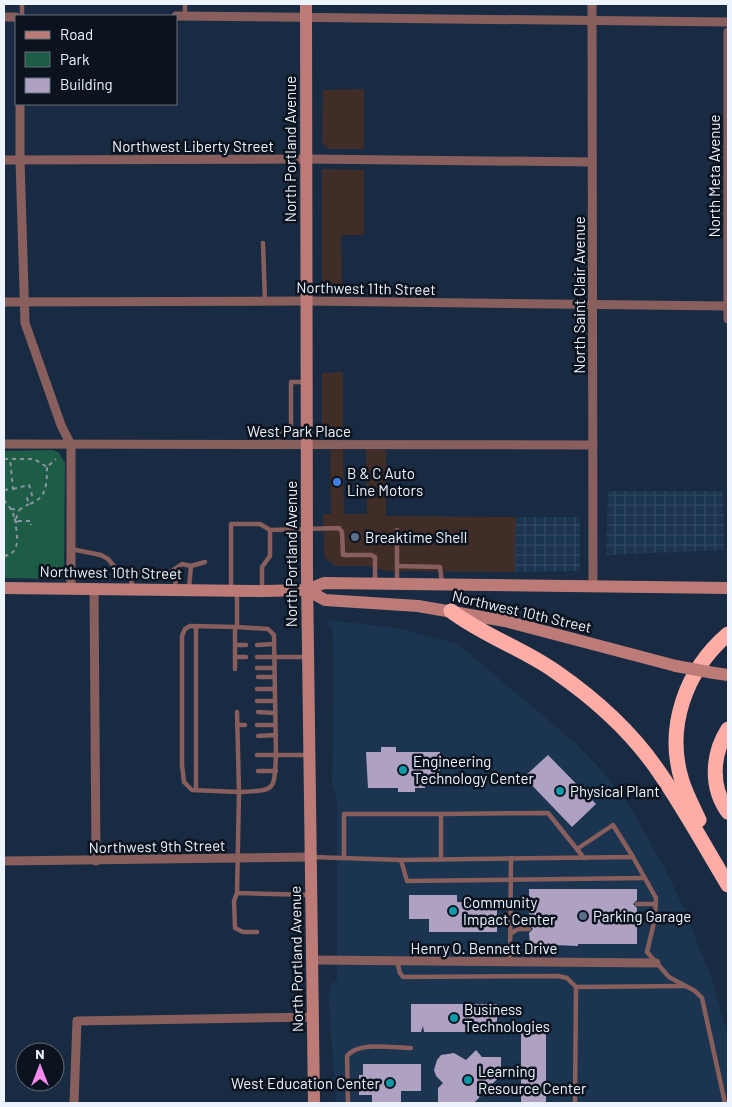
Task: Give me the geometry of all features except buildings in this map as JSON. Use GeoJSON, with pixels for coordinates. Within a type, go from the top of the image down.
{"type":"FeatureCollection","features":[{"type":"Feature","properties":{"kind":"highway"},"geometry":{"type":"LineString","coordinates":[[451,611],[475,628],[555,671],[611,716],[659,771],[728,885]]}},
{"type":"Feature","properties":{"kind":"highway"},"geometry":{"type":"LineString","coordinates":[[728,634],[701,662],[690,682],[677,721],[676,742],[682,781],[728,879]]}},
{"type":"Feature","properties":{"kind":"highway"},"geometry":{"type":"LineString","coordinates":[[728,729],[721,740],[715,766],[719,795],[728,812]]}},
{"type":"Feature","properties":{"kind":"main road","name":"North Portland Avenue"},"geometry":{"type":"LineString","coordinates":[[306,10],[307,590],[314,1103]]}},
{"type":"Feature","properties":{"kind":"main road","name":"Northwest 10th Street"},"geometry":{"type":"LineString","coordinates":[[4,588],[262,591],[307,590],[324,583],[728,588]]}},
{"type":"Feature","properties":{"kind":"main road","name":"Northwest 10th Street"},"geometry":{"type":"LineString","coordinates":[[307,590],[325,600],[400,604],[451,611],[513,623],[676,666],[728,675]]}},
{"type":"Feature","properties":{"kind":"street","name":"North Saint Clair Avenue"},"geometry":{"type":"LineString","coordinates":[[592,4],[593,586]]}},
{"type":"Feature","properties":{"kind":"street"},"geometry":{"type":"LineString","coordinates":[[181,16],[306,10],[592,21],[728,22]]}},
{"type":"Feature","properties":{"kind":"street","name":"North Meta Avenue"},"geometry":{"type":"LineString","coordinates":[[728,32],[728,319]]}},
{"type":"Feature","properties":{"kind":"street"},"geometry":{"type":"LineString","coordinates":[[20,105],[20,160],[26,323],[61,424],[72,445],[71,588]]}},
{"type":"Feature","properties":{"kind":"street","name":"Northwest Liberty Street"},"geometry":{"type":"LineString","coordinates":[[4,160],[307,159],[592,162]]}},
{"type":"Feature","properties":{"kind":"street","name":"Northwest 11th Street"},"geometry":{"type":"LineString","coordinates":[[4,302],[307,302],[728,306]]}},
{"type":"Feature","properties":{"kind":"street","name":"West Park Place"},"geometry":{"type":"LineString","coordinates":[[4,444],[593,445]]}},
{"type":"Feature","properties":{"kind":"street"},"geometry":{"type":"LineString","coordinates":[[94,588],[96,861]]}},
{"type":"Feature","properties":{"kind":"street","name":"Northwest 9th Street"},"geometry":{"type":"LineString","coordinates":[[4,861],[311,857]]}},
{"type":"Feature","properties":{"kind":"street","name":"Henry O. Bennett Drive"},"geometry":{"type":"LineString","coordinates":[[312,960],[656,964]]}},
{"type":"Feature","properties":{"kind":"street"},"geometry":{"type":"LineString","coordinates":[[74,1103],[77,1021],[313,1017]]}},
{"type":"Feature","properties":{"kind":"lane"},"geometry":{"type":"LineString","coordinates":[[181,16],[185,4]]}},
{"type":"Feature","properties":{"kind":"lane"},"geometry":{"type":"LineString","coordinates":[[263,243],[265,302]]}},
{"type":"Feature","properties":{"kind":"lane"},"geometry":{"type":"LineString","coordinates":[[278,445],[278,431],[291,431],[291,382],[307,382]]}},
{"type":"Feature","properties":{"kind":"lane"},"geometry":{"type":"LineString","coordinates":[[291,423],[306,423]]}},
{"type":"Feature","properties":{"kind":"lane"},"geometry":{"type":"LineString","coordinates":[[235,669],[236,627],[231,524],[260,524],[270,530],[339,528],[342,532],[341,551],[343,555],[371,555],[375,557],[375,584]]}},
{"type":"Feature","properties":{"kind":"lane"},"geometry":{"type":"LineString","coordinates":[[262,591],[262,567],[270,556],[270,530]]}},
{"type":"Feature","properties":{"kind":"lane"},"geometry":{"type":"LineString","coordinates":[[397,530],[397,584]]}},
{"type":"Feature","properties":{"kind":"lane"},"geometry":{"type":"LineString","coordinates":[[71,549],[108,559],[119,572],[170,572],[182,564],[191,566],[205,562]]}},
{"type":"Feature","properties":{"kind":"lane"},"geometry":{"type":"LineString","coordinates":[[190,590],[191,566]]}},
{"type":"Feature","properties":{"kind":"lane"},"geometry":{"type":"LineString","coordinates":[[397,566],[440,567],[442,584]]}},
{"type":"Feature","properties":{"kind":"lane"},"geometry":{"type":"LineString","coordinates":[[170,572],[175,578],[176,590]]}},
{"type":"Feature","properties":{"kind":"lane"},"geometry":{"type":"LineString","coordinates":[[131,573],[132,588]]}},
{"type":"Feature","properties":{"kind":"lane"},"geometry":{"type":"LineString","coordinates":[[196,627],[196,790]]}},
{"type":"Feature","properties":{"kind":"lane"},"geometry":{"type":"LineString","coordinates":[[196,627],[268,629],[274,635],[276,781],[263,790],[238,792],[192,790],[184,782],[182,636],[185,629],[196,627]]}},
{"type":"Feature","properties":{"kind":"lane"},"geometry":{"type":"LineString","coordinates":[[258,645],[274,644]]}},
{"type":"Feature","properties":{"kind":"lane"},"geometry":{"type":"LineString","coordinates":[[235,645],[246,645]]}},
{"type":"Feature","properties":{"kind":"lane"},"geometry":{"type":"LineString","coordinates":[[235,657],[246,657]]}},
{"type":"Feature","properties":{"kind":"lane"},"geometry":{"type":"LineString","coordinates":[[258,657],[308,657]]}},
{"type":"Feature","properties":{"kind":"lane"},"geometry":{"type":"LineString","coordinates":[[257,668],[274,668]]}},
{"type":"Feature","properties":{"kind":"lane"},"geometry":{"type":"LineString","coordinates":[[258,677],[274,677]]}},
{"type":"Feature","properties":{"kind":"lane"},"geometry":{"type":"LineString","coordinates":[[257,689],[275,689]]}},
{"type":"Feature","properties":{"kind":"lane"},"geometry":{"type":"LineString","coordinates":[[257,701],[275,701]]}},
{"type":"Feature","properties":{"kind":"lane"},"geometry":{"type":"LineString","coordinates":[[237,712],[238,858],[237,893],[234,901],[235,928],[243,932],[257,932]]}},
{"type":"Feature","properties":{"kind":"lane"},"geometry":{"type":"LineString","coordinates":[[258,712],[275,713]]}},
{"type":"Feature","properties":{"kind":"lane"},"geometry":{"type":"LineString","coordinates":[[237,725],[245,725]]}},
{"type":"Feature","properties":{"kind":"lane"},"geometry":{"type":"LineString","coordinates":[[257,725],[275,725]]}},
{"type":"Feature","properties":{"kind":"lane"},"geometry":{"type":"LineString","coordinates":[[258,736],[276,735]]}},
{"type":"Feature","properties":{"kind":"lane"},"geometry":{"type":"LineString","coordinates":[[237,736],[244,736]]}},
{"type":"Feature","properties":{"kind":"lane"},"geometry":{"type":"LineString","coordinates":[[238,755],[244,755]]}},
{"type":"Feature","properties":{"kind":"lane"},"geometry":{"type":"LineString","coordinates":[[257,755],[309,755]]}},
{"type":"Feature","properties":{"kind":"lane"},"geometry":{"type":"LineString","coordinates":[[238,771],[244,771]]}},
{"type":"Feature","properties":{"kind":"lane"},"geometry":{"type":"LineString","coordinates":[[258,771],[276,771]]}},
{"type":"Feature","properties":{"kind":"lane"},"geometry":{"type":"LineString","coordinates":[[344,858],[344,814],[548,813],[584,858]]}},
{"type":"Feature","properties":{"kind":"lane"},"geometry":{"type":"LineString","coordinates":[[441,814],[441,859]]}},
{"type":"Feature","properties":{"kind":"lane"},"geometry":{"type":"LineString","coordinates":[[577,849],[613,825],[633,857],[656,898],[655,918],[647,952],[669,976],[702,998],[725,1103]]}},
{"type":"Feature","properties":{"kind":"lane"},"geometry":{"type":"LineString","coordinates":[[311,857],[401,860],[633,857]]}},
{"type":"Feature","properties":{"kind":"lane"},"geometry":{"type":"LineString","coordinates":[[510,962],[511,858]]}},
{"type":"Feature","properties":{"kind":"lane"},"geometry":{"type":"LineString","coordinates":[[401,860],[407,881],[645,878]]}},
{"type":"Feature","properties":{"kind":"lane"},"geometry":{"type":"LineString","coordinates":[[237,893],[312,894]]}},
{"type":"Feature","properties":{"kind":"lane"},"geometry":{"type":"LineString","coordinates":[[637,904],[656,904]]}},
{"type":"Feature","properties":{"kind":"lane"},"geometry":{"type":"LineString","coordinates":[[510,934],[518,929],[529,928]]}},
{"type":"Feature","properties":{"kind":"lane"},"geometry":{"type":"LineString","coordinates":[[397,961],[403,977],[558,976],[567,978],[576,987],[575,1103]]}},
{"type":"Feature","properties":{"kind":"lane"},"geometry":{"type":"LineString","coordinates":[[576,987],[686,986]]}},
{"type":"Feature","properties":{"kind":"lane"},"geometry":{"type":"LineString","coordinates":[[348,1103],[347,1056],[351,1052],[355,1049],[366,1048],[411,1048]]}},
{"type":"Feature","properties":{"kind":"path"},"geometry":{"type":"LineString","coordinates":[[11,509],[19,510],[38,500],[45,491],[48,467],[56,459],[57,444]]}},
{"type":"Feature","properties":{"kind":"path"},"geometry":{"type":"LineString","coordinates":[[4,459],[34,458],[48,467]]}},
{"type":"Feature","properties":{"kind":"path"},"geometry":{"type":"LineString","coordinates":[[56,459],[72,458]]}},
{"type":"Feature","properties":{"kind":"path"},"geometry":{"type":"LineString","coordinates":[[10,459],[13,489]]}},
{"type":"Feature","properties":{"kind":"path"},"geometry":{"type":"LineString","coordinates":[[4,490],[29,486],[32,495],[27,498],[29,504]]}},
{"type":"Feature","properties":{"kind":"path"},"geometry":{"type":"LineString","coordinates":[[4,500],[11,509],[16,521]]}},
{"type":"Feature","properties":{"kind":"path"},"geometry":{"type":"LineString","coordinates":[[4,556],[16,551],[16,521],[19,510]]}},
{"type":"Feature","properties":{"kind":"path"},"geometry":{"type":"LineString","coordinates":[[10,521],[31,522],[31,525]]}},
{"type":"Feature","properties":{"kind":"path"},"geometry":{"type":"LineString","coordinates":[[39,577],[48,577],[57,573],[71,573]]}},
{"type":"Feature","properties":{"kind":"shaded area"},"geometry":{"type":"Polygon","coordinates":[[[364,89],[364,149],[328,149],[322,143],[323,90],[364,89]]]}},
{"type":"Feature","properties":{"kind":"shaded area"},"geometry":{"type":"Polygon","coordinates":[[[322,169],[364,170],[364,235],[341,235],[342,288],[322,289],[322,169]]]}},
{"type":"Feature","properties":{"kind":"shaded area"},"geometry":{"type":"Polygon","coordinates":[[[343,372],[343,431],[327,431],[322,429],[322,373],[343,372]]]}},
{"type":"Feature","properties":{"kind":"shaded area"},"geometry":{"type":"Polygon","coordinates":[[[343,449],[344,514],[367,514],[366,449],[386,450],[386,516],[516,517],[515,572],[388,571],[366,566],[335,566],[324,557],[323,514],[331,514],[330,450],[343,449]]]}},
{"type":"Feature","properties":{"kind":"shaded area"},"geometry":{"type":"Polygon","coordinates":[[[608,491],[723,491],[724,550],[606,555],[608,491]]]}},
{"type":"Feature","properties":{"kind":"shaded area"},"geometry":{"type":"Polygon","coordinates":[[[516,517],[580,517],[580,571],[515,572],[516,517]]]}},
{"type":"Feature","properties":{"kind":"shaded area"},"geometry":{"type":"Polygon","coordinates":[[[326,621],[398,628],[458,644],[573,741],[607,776],[633,812],[664,867],[682,904],[712,980],[728,1036],[728,1103],[336,1103],[328,991],[331,991],[331,983],[337,982],[337,799],[332,784],[334,664],[332,629],[326,621]]]}},
{"type":"Feature","properties":{"kind":"green space"},"geometry":{"type":"Polygon","coordinates":[[[53,450],[59,453],[65,463],[64,573],[56,579],[4,578],[4,451],[53,450]]]}},
{"type":"Feature","properties":{"kind":"place","name":"B & C Auto Line Motors"},"geometry":{"type":"Point","coordinates":[337,482]}},
{"type":"Feature","properties":{"kind":"place","name":"Breaktime Shell"},"geometry":{"type":"Point","coordinates":[355,537]}},
{"type":"Feature","properties":{"kind":"place","name":"Engineering Technology Center"},"geometry":{"type":"Point","coordinates":[403,770]}},
{"type":"Feature","properties":{"kind":"place","name":"Physical Plant"},"geometry":{"type":"Point","coordinates":[560,791]}},
{"type":"Feature","properties":{"kind":"place","name":"Community Impact Center"},"geometry":{"type":"Point","coordinates":[453,911]}},
{"type":"Feature","properties":{"kind":"place","name":"Parking Garage"},"geometry":{"type":"Point","coordinates":[583,916]}},
{"type":"Feature","properties":{"kind":"place","name":"Business Technologies"},"geometry":{"type":"Point","coordinates":[454,1018]}},
{"type":"Feature","properties":{"kind":"place","name":"Learning Resource Center"},"geometry":{"type":"Point","coordinates":[468,1080]}},
{"type":"Feature","properties":{"kind":"place","name":"West Education Center"},"geometry":{"type":"Point","coordinates":[390,1083]}}]}
